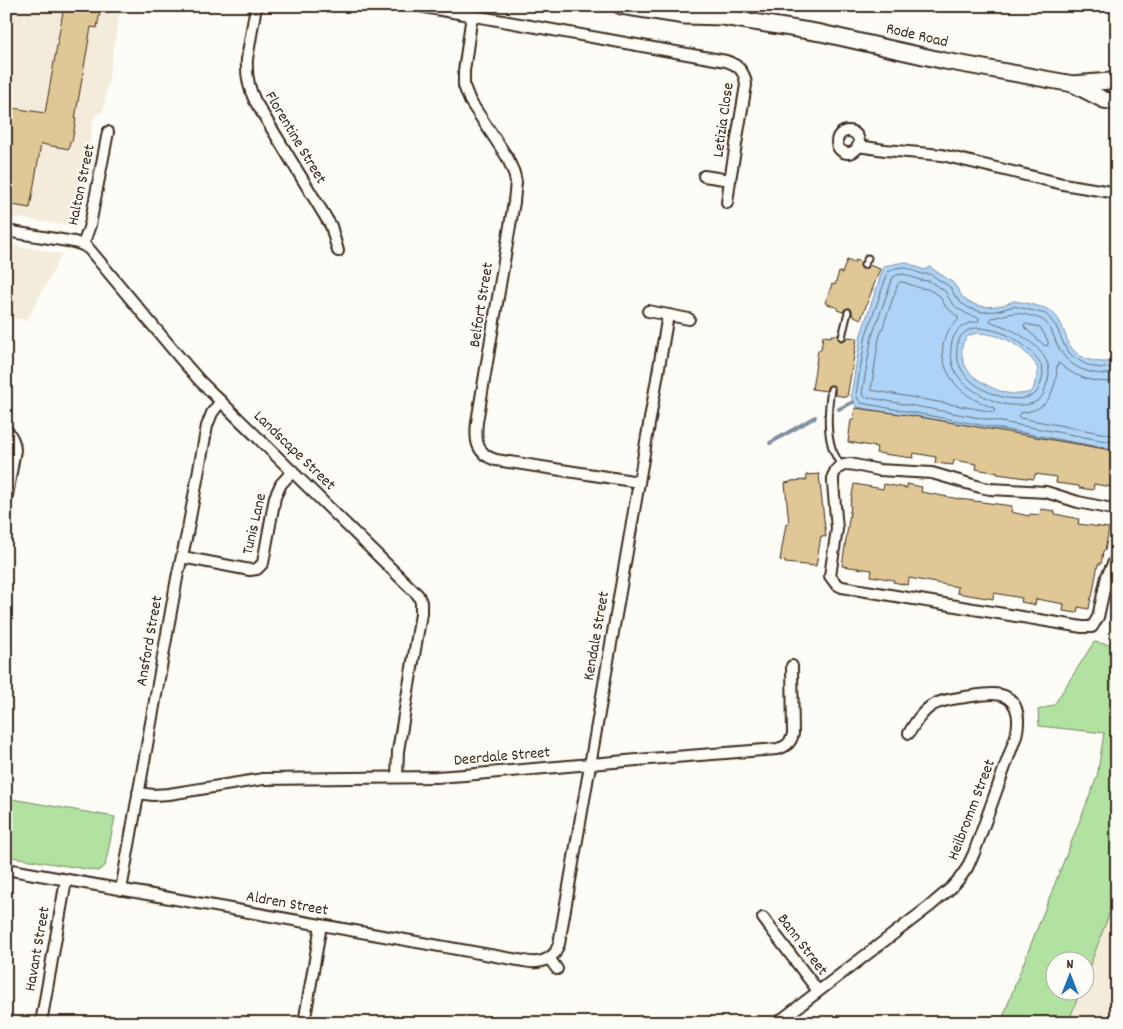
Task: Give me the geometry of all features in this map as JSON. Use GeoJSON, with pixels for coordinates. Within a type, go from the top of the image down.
{"type":"FeatureCollection","features":[{"type":"Feature","properties":{"kind":"main road","name":"Rode Road"},"geometry":{"type":"LineString","coordinates":[[621,6],[685,16],[723,17],[829,34],[936,60],[1073,84],[1110,80],[1117,82]]}},
{"type":"Feature","properties":{"kind":"main road","name":"Rode Road"},"geometry":{"type":"LineString","coordinates":[[689,6],[723,17]]}},
{"type":"Feature","properties":{"kind":"main road","name":"Rode Road"},"geometry":{"type":"LineString","coordinates":[[1073,84],[1104,100],[1117,102]]}},
{"type":"Feature","properties":{"kind":"street","name":"Florentine Street"},"geometry":{"type":"LineString","coordinates":[[256,6],[246,68],[248,85],[255,101],[331,226],[338,250]]}},
{"type":"Feature","properties":{"kind":"street"},"geometry":{"type":"LineString","coordinates":[[419,6],[472,15]]}},
{"type":"Feature","properties":{"kind":"street","name":"Letizia Close"},"geometry":{"type":"LineString","coordinates":[[472,15],[726,61],[738,66],[745,76],[746,85],[727,203]]}},
{"type":"Feature","properties":{"kind":"street","name":"Belfort Street"},"geometry":{"type":"LineString","coordinates":[[472,15],[464,71],[464,86],[470,101],[507,157],[516,182],[477,422],[476,435],[478,446],[488,457],[496,460],[639,482]]}},
{"type":"Feature","properties":{"kind":"street","name":"Halton Street"},"geometry":{"type":"LineString","coordinates":[[83,245],[90,225],[108,132]]}},
{"type":"Feature","properties":{"kind":"street"},"geometry":{"type":"LineString","coordinates":[[858,146],[942,155],[1063,184],[1117,193]]}},
{"type":"Feature","properties":{"kind":"street","name":"Letizia Close"},"geometry":{"type":"LineString","coordinates":[[704,176],[730,180]]}},
{"type":"Feature","properties":{"kind":"street","name":"Landscape Street"},"geometry":{"type":"LineString","coordinates":[[6,231],[69,241],[83,245],[95,254],[200,381],[293,471],[420,599],[421,614],[398,751],[397,777]]}},
{"type":"Feature","properties":{"kind":"street"},"geometry":{"type":"LineString","coordinates":[[648,311],[689,319]]}},
{"type":"Feature","properties":{"kind":"street","name":"Kendale Street"},"geometry":{"type":"LineString","coordinates":[[549,958],[555,953],[559,944],[668,315]]}},
{"type":"Feature","properties":{"kind":"street","name":"Ansford Street"},"geometry":{"type":"LineString","coordinates":[[121,890],[206,426],[212,413],[221,401]]}},
{"type":"Feature","properties":{"kind":"street"},"geometry":{"type":"LineString","coordinates":[[6,429],[13,438],[15,450],[6,501]]}},
{"type":"Feature","properties":{"kind":"street"},"geometry":{"type":"LineString","coordinates":[[1117,510],[1078,502],[1046,492],[1000,490],[980,487],[932,473],[879,470],[850,464],[841,466],[836,470],[833,479],[837,529],[830,573],[832,580],[839,586],[1082,627],[1092,627],[1097,621],[1107,576],[1117,556]]}},
{"type":"Feature","properties":{"kind":"street","name":"Tunis Lane"},"geometry":{"type":"LineString","coordinates":[[182,557],[250,570],[259,568],[264,560],[276,497],[281,484],[293,471]]}},
{"type":"Feature","properties":{"kind":"street","name":"Deerdale Street"},"geometry":{"type":"LineString","coordinates":[[138,793],[153,795],[169,794],[263,779],[465,775],[777,749],[784,747],[790,742],[794,729],[792,666]]}},
{"type":"Feature","properties":{"kind":"street","name":"Heilbromm Street"},"geometry":{"type":"LineString","coordinates":[[777,1023],[930,906],[960,878],[974,853],[1016,736],[1019,727],[1018,713],[1016,706],[1012,702],[1000,695],[988,694],[939,702],[930,707],[909,733]]}},
{"type":"Feature","properties":{"kind":"street","name":"Aldren Street"},"geometry":{"type":"LineString","coordinates":[[6,868],[531,962],[542,962],[549,958]]}},
{"type":"Feature","properties":{"kind":"street","name":"Havant Street"},"geometry":{"type":"LineString","coordinates":[[41,1023],[66,880]]}},
{"type":"Feature","properties":{"kind":"street","name":"Bann Street"},"geometry":{"type":"LineString","coordinates":[[762,918],[818,991]]}},
{"type":"Feature","properties":{"kind":"street"},"geometry":{"type":"LineString","coordinates":[[304,1023],[321,925]]}},
{"type":"Feature","properties":{"kind":"street"},"geometry":{"type":"LineString","coordinates":[[549,958],[557,969]]}},
{"type":"Feature","properties":{"kind":"lane"},"geometry":{"type":"LineString","coordinates":[[864,266],[868,258]]}},
{"type":"Feature","properties":{"kind":"lane"},"geometry":{"type":"LineString","coordinates":[[842,337],[848,312]]}},
{"type":"Feature","properties":{"kind":"lane"},"geometry":{"type":"LineString","coordinates":[[831,389],[828,417],[830,441],[832,451],[841,466]]}},
{"type":"Feature","properties":{"kind":"shaded area"},"geometry":{"type":"Polygon","coordinates":[[[6,6],[121,6],[103,111],[94,117],[76,219],[73,224],[67,225],[6,216],[6,6]]]}},
{"type":"Feature","properties":{"kind":"shaded area"},"geometry":{"type":"Polygon","coordinates":[[[6,244],[62,254],[27,320],[6,316],[6,244]]]}},
{"type":"Feature","properties":{"kind":"shaded area"},"geometry":{"type":"Polygon","coordinates":[[[1117,893],[1117,1023],[1068,1023],[1076,1002],[1096,1002],[1095,952],[1117,893]]]}},
{"type":"Feature","properties":{"kind":"green space"},"geometry":{"type":"Polygon","coordinates":[[[1094,642],[1117,646],[1117,893],[1095,952],[1046,952],[1046,1002],[1076,1002],[1068,1023],[1001,1023],[1097,777],[1104,733],[1039,726],[1038,710],[1054,705],[1094,642]]]}},
{"type":"Feature","properties":{"kind":"green space"},"geometry":{"type":"Polygon","coordinates":[[[6,798],[115,817],[105,866],[98,871],[6,856],[6,798]]]}},
{"type":"Feature","properties":{"kind":"water"},"geometry":{"type":"Polygon","coordinates":[[[905,262],[924,270],[930,267],[952,282],[962,297],[968,302],[977,305],[986,307],[1014,301],[1047,309],[1056,315],[1069,344],[1078,354],[1090,360],[1117,361],[1117,455],[857,407],[851,395],[861,334],[884,266],[905,262]],[[974,334],[964,341],[962,346],[963,358],[970,373],[985,384],[1009,394],[1022,394],[1033,390],[1038,371],[1032,359],[1012,342],[987,334],[974,334]]]}},
{"type":"Feature","properties":{"kind":"building"},"geometry":{"type":"Polygon","coordinates":[[[64,6],[101,6],[97,28],[91,27],[72,142],[70,141],[69,149],[41,144],[30,208],[6,204],[6,107],[45,113],[64,6]]]}},
{"type":"Feature","properties":{"kind":"building"},"geometry":{"type":"Polygon","coordinates":[[[847,260],[854,263],[855,260],[861,262],[860,266],[862,269],[866,269],[869,265],[880,269],[861,319],[852,315],[852,310],[849,308],[843,312],[825,303],[832,284],[835,285],[839,272],[842,273],[847,260]]]}},
{"type":"Feature","properties":{"kind":"building"},"geometry":{"type":"Polygon","coordinates":[[[831,335],[838,335],[838,339],[841,341],[847,337],[857,338],[847,397],[835,395],[835,388],[832,385],[828,386],[826,391],[812,389],[818,350],[821,350],[823,336],[831,337],[831,335]]]}},
{"type":"Feature","properties":{"kind":"building"},"geometry":{"type":"Polygon","coordinates":[[[855,408],[908,415],[1117,451],[1117,488],[1094,484],[1093,490],[1056,483],[1057,477],[1035,474],[1034,479],[997,474],[976,469],[977,464],[954,460],[953,465],[935,463],[936,457],[914,453],[913,458],[876,453],[877,447],[848,442],[855,408]]]}},
{"type":"Feature","properties":{"kind":"building"},"geometry":{"type":"Polygon","coordinates":[[[819,474],[826,537],[821,536],[816,566],[785,563],[785,561],[780,560],[786,524],[789,524],[785,483],[807,480],[806,475],[819,474]]]}},
{"type":"Feature","properties":{"kind":"building"},"geometry":{"type":"Polygon","coordinates":[[[854,484],[883,489],[884,484],[907,488],[907,484],[922,487],[921,492],[1012,506],[1011,512],[1029,516],[1030,514],[1040,515],[1041,509],[1055,511],[1055,514],[1079,519],[1078,524],[1109,528],[1105,551],[1103,551],[1101,564],[1098,564],[1089,609],[1078,607],[1077,613],[1063,611],[1064,604],[1036,599],[1035,605],[1021,602],[1022,598],[994,593],[993,599],[957,593],[958,587],[909,578],[908,585],[893,582],[894,580],[871,576],[872,570],[842,566],[854,484]]]}},
{"type":"Feature","properties":{"kind":"waterway"},"geometry":{"type":"LineString","coordinates":[[839,409],[853,402]]}},
{"type":"Feature","properties":{"kind":"waterway"},"geometry":{"type":"LineString","coordinates":[[770,443],[815,417]]}}]}
